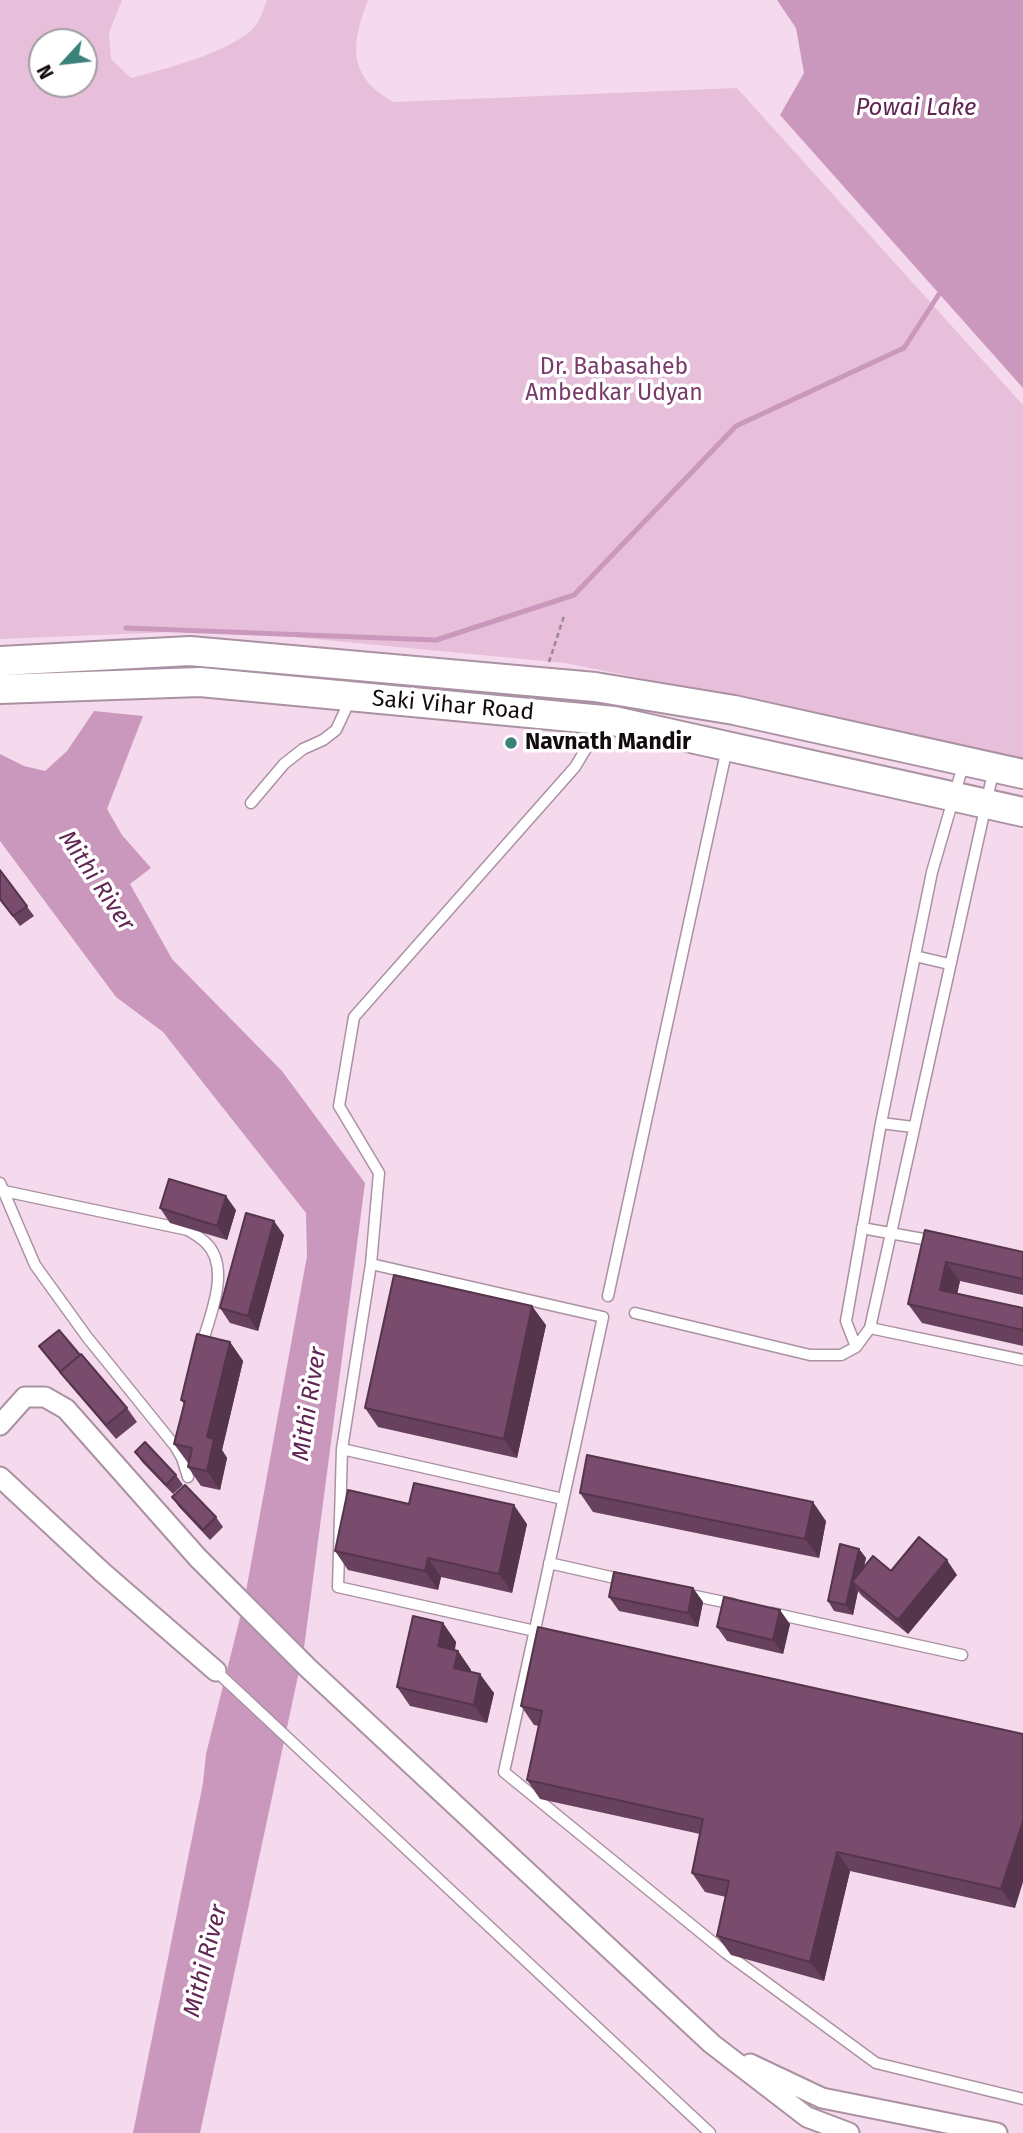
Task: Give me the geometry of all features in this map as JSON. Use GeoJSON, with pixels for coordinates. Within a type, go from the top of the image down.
{"type":"FeatureCollection","features":[{"type":"Feature","properties":{"kind":"main road","name":"Saki Vihar Road"},"geometry":{"type":"LineString","coordinates":[[0,661],[190,651],[255,657],[354,681],[611,705],[734,709],[1023,774]]}},
{"type":"Feature","properties":{"kind":"main road"},"geometry":{"type":"LineString","coordinates":[[114,685],[115,655]]}},
{"type":"Feature","properties":{"kind":"main road"},"geometry":{"type":"LineString","coordinates":[[251,687],[255,657]]}},
{"type":"Feature","properties":{"kind":"main road","name":"Saki Vihar Road"},"geometry":{"type":"LineString","coordinates":[[0,689],[200,682],[251,687],[354,681],[546,682],[727,747],[1023,812]]}},
{"type":"Feature","properties":{"kind":"street"},"geometry":{"type":"LineString","coordinates":[[0,1424],[25,1397],[45,1397],[66,1409],[198,1558],[309,1668],[712,2044],[807,2117],[849,2133]]}},
{"type":"Feature","properties":{"kind":"street"},"geometry":{"type":"LineString","coordinates":[[0,1477],[102,1572],[216,1671]]}},
{"type":"Feature","properties":{"kind":"street"},"geometry":{"type":"LineString","coordinates":[[712,2044],[822,2098],[997,2133]]}},
{"type":"Feature","properties":{"kind":"lane"},"geometry":{"type":"LineString","coordinates":[[251,803],[284,764],[336,730],[354,681]]}},
{"type":"Feature","properties":{"kind":"lane"},"geometry":{"type":"LineString","coordinates":[[535,1631],[338,1587],[342,1449],[370,1264],[379,1172],[340,1106],[354,1017],[575,767],[611,705]]}},
{"type":"Feature","properties":{"kind":"lane"},"geometry":{"type":"LineString","coordinates":[[608,1296],[727,747]]}},
{"type":"Feature","properties":{"kind":"lane"},"geometry":{"type":"LineString","coordinates":[[856,1347],[846,1321],[881,1123],[932,872],[965,761]]}},
{"type":"Feature","properties":{"kind":"lane"},"geometry":{"type":"LineString","coordinates":[[635,1313],[810,1355],[841,1355],[856,1347],[870,1328],[994,768]]}},
{"type":"Feature","properties":{"kind":"lane"},"geometry":{"type":"LineString","coordinates":[[915,956],[949,964]]}},
{"type":"Feature","properties":{"kind":"lane"},"geometry":{"type":"LineString","coordinates":[[881,1123],[913,1128]]}},
{"type":"Feature","properties":{"kind":"lane"},"geometry":{"type":"LineString","coordinates":[[2,1187],[188,1230],[207,1243],[216,1257],[219,1272],[198,1356]]}},
{"type":"Feature","properties":{"kind":"lane"},"geometry":{"type":"LineString","coordinates":[[2,1187],[35,1265],[87,1337],[175,1446],[183,1458],[188,1477]]}},
{"type":"Feature","properties":{"kind":"lane"},"geometry":{"type":"LineString","coordinates":[[862,1228],[943,1243]]}},
{"type":"Feature","properties":{"kind":"lane"},"geometry":{"type":"LineString","coordinates":[[370,1264],[603,1317],[504,1772],[726,1953],[876,2063],[1023,2099]]}},
{"type":"Feature","properties":{"kind":"lane"},"geometry":{"type":"LineString","coordinates":[[870,1328],[1023,1360]]}},
{"type":"Feature","properties":{"kind":"lane"},"geometry":{"type":"LineString","coordinates":[[175,1446],[178,1433]]}},
{"type":"Feature","properties":{"kind":"lane"},"geometry":{"type":"LineString","coordinates":[[342,1449],[564,1499]]}},
{"type":"Feature","properties":{"kind":"lane"},"geometry":{"type":"LineString","coordinates":[[549,1563],[629,1581]]}},
{"type":"Feature","properties":{"kind":"lane"},"geometry":{"type":"LineString","coordinates":[[669,1590],[749,1608]]}},
{"type":"Feature","properties":{"kind":"lane"},"geometry":{"type":"LineString","coordinates":[[762,1611],[962,1656]]}},
{"type":"Feature","properties":{"kind":"lane"},"geometry":{"type":"LineString","coordinates":[[216,1671],[710,2133]]}},
{"type":"Feature","properties":{"kind":"path"},"geometry":{"type":"LineString","coordinates":[[546,682],[549,662],[564,616]]}},
{"type":"Feature","properties":{"kind":"green space","name":"Dr. Babasaheb Ambedkar Udyan"},"geometry":{"type":"Polygon","coordinates":[[[0,0],[122,0],[109,33],[111,59],[131,78],[198,58],[233,43],[256,25],[267,0],[368,0],[358,31],[357,58],[368,82],[394,102],[737,88],[1023,405],[1023,772],[784,707],[565,663],[221,630],[0,639],[0,0]]]}},
{"type":"Feature","properties":{"kind":"water","name":"Powai Lake"},"geometry":{"type":"Polygon","coordinates":[[[777,0],[1023,0],[1023,388],[780,115],[804,73],[796,28],[777,0]]]}},
{"type":"Feature","properties":{"kind":"water","name":"Mithi River"},"geometry":{"type":"Polygon","coordinates":[[[94,711],[143,716],[107,809],[122,835],[151,868],[130,884],[172,959],[282,1071],[365,1183],[304,1648],[200,2133],[133,2133],[203,1783],[206,1754],[244,1602],[307,1256],[306,1213],[163,1032],[116,997],[0,841],[0,754],[24,766],[45,771],[67,751],[94,711]]]}},
{"type":"Feature","properties":{"kind":"building"},"geometry":{"type":"Polygon","coordinates":[[[0,870],[27,906],[13,916],[0,899],[0,870]]]}},
{"type":"Feature","properties":{"kind":"building"},"geometry":{"type":"Polygon","coordinates":[[[169,1179],[226,1196],[217,1226],[160,1208],[169,1179]]]}},
{"type":"Feature","properties":{"kind":"building"},"geometry":{"type":"Polygon","coordinates":[[[246,1213],[274,1221],[248,1316],[220,1308],[246,1213]]]}},
{"type":"Feature","properties":{"kind":"building"},"geometry":{"type":"Polygon","coordinates":[[[925,1230],[1023,1252],[1023,1279],[946,1262],[940,1290],[1023,1308],[1023,1330],[908,1304],[925,1230]]]}},
{"type":"Feature","properties":{"kind":"building"},"geometry":{"type":"Polygon","coordinates":[[[394,1275],[532,1306],[504,1439],[365,1408],[394,1275]]]}},
{"type":"Feature","properties":{"kind":"building"},"geometry":{"type":"Polygon","coordinates":[[[59,1330],[80,1355],[60,1372],[39,1346],[59,1330]]]}},
{"type":"Feature","properties":{"kind":"building"},"geometry":{"type":"Polygon","coordinates":[[[197,1334],[230,1342],[207,1437],[214,1439],[207,1471],[188,1467],[192,1448],[174,1444],[185,1401],[181,1400],[197,1334]]]}},
{"type":"Feature","properties":{"kind":"building"},"geometry":{"type":"Polygon","coordinates":[[[81,1354],[127,1408],[106,1425],[60,1372],[81,1354]]]}},
{"type":"Feature","properties":{"kind":"building"},"geometry":{"type":"Polygon","coordinates":[[[145,1442],[176,1475],[166,1485],[135,1452],[145,1442]]]}},
{"type":"Feature","properties":{"kind":"building"},"geometry":{"type":"Polygon","coordinates":[[[587,1455],[813,1502],[805,1539],[580,1493],[587,1455]]]}},
{"type":"Feature","properties":{"kind":"building"},"geometry":{"type":"Polygon","coordinates":[[[414,1483],[514,1505],[499,1574],[428,1558],[425,1571],[335,1551],[348,1490],[409,1504],[414,1483]]]}},
{"type":"Feature","properties":{"kind":"building"},"geometry":{"type":"Polygon","coordinates":[[[185,1485],[216,1517],[203,1530],[172,1497],[185,1485]]]}},
{"type":"Feature","properties":{"kind":"building"},"geometry":{"type":"Polygon","coordinates":[[[919,1537],[947,1560],[898,1620],[852,1582],[873,1556],[891,1571],[919,1537]]]}},
{"type":"Feature","properties":{"kind":"building"},"geometry":{"type":"Polygon","coordinates":[[[840,1544],[859,1549],[846,1605],[828,1601],[840,1544]]]}},
{"type":"Feature","properties":{"kind":"building"},"geometry":{"type":"Polygon","coordinates":[[[614,1572],[693,1588],[688,1613],[609,1597],[614,1572]]]}},
{"type":"Feature","properties":{"kind":"building"},"geometry":{"type":"Polygon","coordinates":[[[724,1597],[780,1610],[773,1640],[717,1627],[724,1597]]]}},
{"type":"Feature","properties":{"kind":"building"},"geometry":{"type":"Polygon","coordinates":[[[413,1616],[443,1623],[438,1646],[458,1651],[454,1668],[480,1674],[474,1705],[397,1687],[413,1616]]]}},
{"type":"Feature","properties":{"kind":"building"},"geometry":{"type":"Polygon","coordinates":[[[538,1627],[1023,1734],[1023,1821],[1001,1889],[837,1852],[810,1962],[717,1936],[729,1881],[692,1873],[703,1819],[527,1780],[542,1711],[521,1706],[538,1627]]]}},
{"type":"Feature","properties":{"kind":"waterway"},"geometry":{"type":"LineString","coordinates":[[126,628],[436,640],[574,595],[736,426],[904,348],[943,288]]}},
{"type":"Feature","properties":{"kind":"place","name":"Navnath Mandir"},"geometry":{"type":"Point","coordinates":[511,743]}}]}
